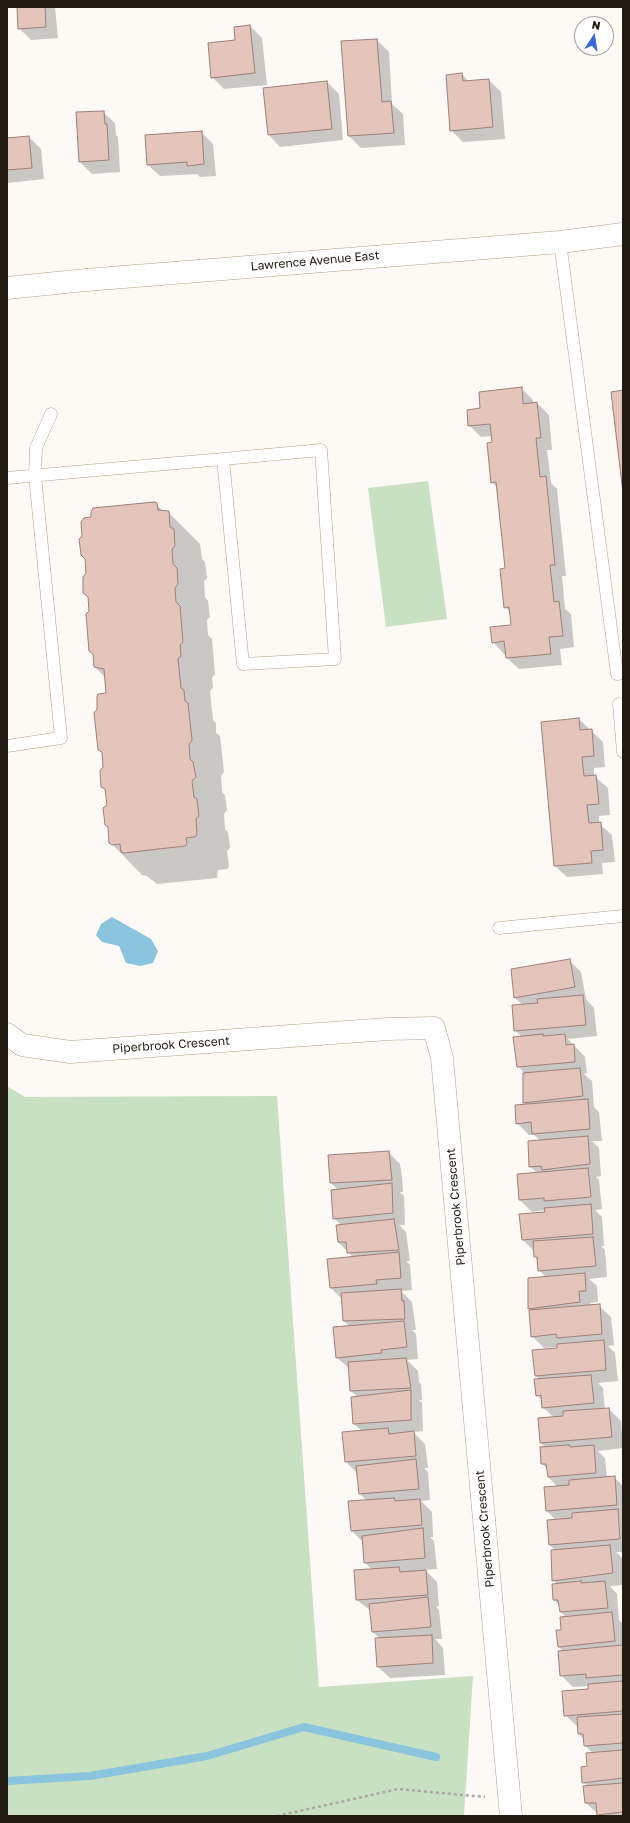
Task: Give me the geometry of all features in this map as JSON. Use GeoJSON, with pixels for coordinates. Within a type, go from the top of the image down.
{"type":"FeatureCollection","features":[{"type":"Feature","properties":{"kind":"street","name":"Lawrence Avenue East"},"geometry":{"type":"LineString","coordinates":[[7,288],[94,279],[560,242],[623,234]]}},
{"type":"Feature","properties":{"kind":"street","name":"Piperbrook Crescent"},"geometry":{"type":"LineString","coordinates":[[7,1034],[22,1045],[70,1052],[380,1030],[434,1028],[442,1058],[510,1808]]}},
{"type":"Feature","properties":{"kind":"lane"},"geometry":{"type":"LineString","coordinates":[[560,242],[617,674],[623,673]]}},
{"type":"Feature","properties":{"kind":"lane"},"geometry":{"type":"LineString","coordinates":[[7,746],[61,738],[35,476],[36,448],[51,414]]}},
{"type":"Feature","properties":{"kind":"lane"},"geometry":{"type":"LineString","coordinates":[[7,478],[321,450],[335,659],[244,664],[223,459]]}},
{"type":"Feature","properties":{"kind":"lane"},"geometry":{"type":"LineString","coordinates":[[619,704],[623,752]]}},
{"type":"Feature","properties":{"kind":"lane"},"geometry":{"type":"LineString","coordinates":[[499,928],[623,916]]}},
{"type":"Feature","properties":{"kind":"path"},"geometry":{"type":"LineString","coordinates":[[277,1816],[398,1789],[510,1808]]}},
{"type":"Feature","properties":{"kind":"green space"},"geometry":{"type":"Polygon","coordinates":[[[428,481],[447,619],[386,627],[368,488],[428,481]]]}},
{"type":"Feature","properties":{"kind":"green space"},"geometry":{"type":"Polygon","coordinates":[[[7,1086],[25,1097],[277,1096],[319,1687],[473,1676],[464,1815],[7,1816],[7,1086]]]}},
{"type":"Feature","properties":{"kind":"water"},"geometry":{"type":"Polygon","coordinates":[[[112,917],[151,939],[158,951],[153,963],[140,966],[126,963],[119,946],[102,942],[96,935],[101,924],[112,917]]]}},
{"type":"Feature","properties":{"kind":"building"},"geometry":{"type":"Polygon","coordinates":[[[17,7],[45,7],[46,27],[18,29],[17,7]]]}},
{"type":"Feature","properties":{"kind":"building"},"geometry":{"type":"Polygon","coordinates":[[[250,25],[255,73],[211,78],[208,43],[235,40],[234,27],[250,25]]]}},
{"type":"Feature","properties":{"kind":"building"},"geometry":{"type":"Polygon","coordinates":[[[377,39],[382,102],[391,101],[394,133],[348,136],[341,41],[377,39]]]}},
{"type":"Feature","properties":{"kind":"building"},"geometry":{"type":"Polygon","coordinates":[[[462,73],[463,81],[489,79],[493,127],[450,131],[446,75],[462,73]]]}},
{"type":"Feature","properties":{"kind":"building"},"geometry":{"type":"Polygon","coordinates":[[[327,81],[332,129],[268,135],[263,88],[327,81]]]}},
{"type":"Feature","properties":{"kind":"building"},"geometry":{"type":"Polygon","coordinates":[[[104,111],[105,124],[107,124],[109,160],[79,162],[76,112],[104,111]]]}},
{"type":"Feature","properties":{"kind":"building"},"geometry":{"type":"Polygon","coordinates":[[[202,131],[204,164],[187,166],[187,162],[147,165],[145,135],[202,131]]]}},
{"type":"Feature","properties":{"kind":"building"},"geometry":{"type":"Polygon","coordinates":[[[29,136],[32,168],[7,170],[7,138],[29,136]]]}},
{"type":"Feature","properties":{"kind":"building"},"geometry":{"type":"Polygon","coordinates":[[[522,387],[523,404],[537,402],[541,438],[536,438],[540,477],[546,476],[555,565],[550,565],[554,602],[559,601],[563,636],[549,637],[551,654],[506,658],[504,641],[492,643],[490,627],[511,625],[509,607],[504,608],[500,569],[505,568],[496,482],[491,483],[487,443],[492,442],[490,424],[468,426],[467,410],[480,408],[479,392],[522,387]]]}},
{"type":"Feature","properties":{"kind":"building"},"geometry":{"type":"Polygon","coordinates":[[[623,390],[623,493],[611,392],[623,390]]]}},
{"type":"Feature","properties":{"kind":"building"},"geometry":{"type":"Polygon","coordinates":[[[154,502],[157,503],[158,510],[169,511],[170,527],[174,529],[175,546],[172,549],[173,564],[177,568],[178,584],[175,588],[176,602],[180,606],[183,642],[180,645],[181,656],[178,659],[181,688],[184,690],[185,701],[188,703],[192,740],[189,744],[190,759],[193,762],[196,777],[192,781],[194,797],[197,799],[199,816],[196,819],[197,834],[195,837],[186,838],[187,843],[185,846],[124,853],[121,852],[120,844],[112,845],[109,843],[108,827],[105,825],[103,808],[107,805],[105,789],[101,787],[100,771],[103,767],[102,752],[98,750],[94,713],[97,709],[98,694],[106,693],[104,669],[94,667],[93,654],[89,651],[86,614],[89,611],[88,597],[83,593],[83,577],[86,573],[85,559],[81,555],[79,539],[82,536],[81,522],[84,518],[91,517],[93,508],[154,502]]]}},
{"type":"Feature","properties":{"kind":"building"},"geometry":{"type":"Polygon","coordinates":[[[579,718],[580,730],[592,729],[594,756],[582,757],[584,776],[596,775],[599,804],[587,805],[589,823],[601,822],[603,850],[591,851],[592,863],[554,866],[541,722],[579,718]]]}},
{"type":"Feature","properties":{"kind":"building"},"geometry":{"type":"Polygon","coordinates":[[[570,959],[575,987],[514,998],[511,969],[570,959]]]}},
{"type":"Feature","properties":{"kind":"building"},"geometry":{"type":"Polygon","coordinates":[[[583,995],[586,1025],[514,1031],[512,1005],[538,1003],[537,999],[583,995]]]}},
{"type":"Feature","properties":{"kind":"building"},"geometry":{"type":"Polygon","coordinates":[[[543,1034],[543,1036],[565,1034],[566,1045],[574,1044],[575,1062],[517,1067],[513,1037],[543,1034]]]}},
{"type":"Feature","properties":{"kind":"building"},"geometry":{"type":"Polygon","coordinates":[[[580,1068],[583,1096],[523,1103],[523,1073],[580,1068]]]}},
{"type":"Feature","properties":{"kind":"building"},"geometry":{"type":"Polygon","coordinates":[[[588,1099],[590,1129],[532,1134],[531,1122],[516,1124],[515,1105],[588,1099]]]}},
{"type":"Feature","properties":{"kind":"building"},"geometry":{"type":"Polygon","coordinates":[[[588,1136],[590,1164],[542,1170],[541,1166],[529,1167],[528,1141],[588,1136]]]}},
{"type":"Feature","properties":{"kind":"building"},"geometry":{"type":"Polygon","coordinates":[[[389,1151],[392,1180],[330,1183],[328,1155],[389,1151]]]}},
{"type":"Feature","properties":{"kind":"building"},"geometry":{"type":"Polygon","coordinates":[[[588,1168],[591,1197],[544,1201],[544,1198],[519,1200],[517,1174],[588,1168]]]}},
{"type":"Feature","properties":{"kind":"building"},"geometry":{"type":"Polygon","coordinates":[[[392,1183],[393,1213],[333,1219],[331,1190],[392,1183]]]}},
{"type":"Feature","properties":{"kind":"building"},"geometry":{"type":"Polygon","coordinates":[[[591,1204],[593,1234],[522,1240],[519,1214],[545,1212],[544,1208],[591,1204]]]}},
{"type":"Feature","properties":{"kind":"building"},"geometry":{"type":"Polygon","coordinates":[[[394,1219],[399,1250],[347,1253],[346,1242],[338,1242],[336,1225],[394,1219]]]}},
{"type":"Feature","properties":{"kind":"building"},"geometry":{"type":"Polygon","coordinates":[[[593,1237],[596,1266],[538,1271],[537,1257],[534,1257],[533,1241],[593,1237]]]}},
{"type":"Feature","properties":{"kind":"building"},"geometry":{"type":"Polygon","coordinates":[[[399,1252],[401,1278],[376,1280],[377,1284],[330,1288],[327,1259],[399,1252]]]}},
{"type":"Feature","properties":{"kind":"building"},"geometry":{"type":"Polygon","coordinates":[[[585,1273],[586,1291],[579,1291],[580,1302],[528,1309],[528,1278],[585,1273]]]}},
{"type":"Feature","properties":{"kind":"building"},"geometry":{"type":"Polygon","coordinates":[[[401,1289],[402,1301],[404,1301],[405,1319],[343,1321],[341,1293],[401,1289]]]}},
{"type":"Feature","properties":{"kind":"building"},"geometry":{"type":"Polygon","coordinates":[[[600,1304],[602,1334],[557,1338],[556,1334],[531,1337],[529,1310],[600,1304]]]}},
{"type":"Feature","properties":{"kind":"building"},"geometry":{"type":"Polygon","coordinates":[[[404,1321],[407,1347],[381,1350],[382,1353],[336,1358],[333,1327],[404,1321]]]}},
{"type":"Feature","properties":{"kind":"building"},"geometry":{"type":"Polygon","coordinates":[[[604,1340],[606,1370],[535,1376],[532,1350],[557,1348],[557,1344],[604,1340]]]}},
{"type":"Feature","properties":{"kind":"building"},"geometry":{"type":"Polygon","coordinates":[[[406,1358],[411,1388],[350,1391],[348,1362],[406,1358]]]}},
{"type":"Feature","properties":{"kind":"building"},"geometry":{"type":"Polygon","coordinates":[[[591,1375],[594,1403],[542,1408],[541,1395],[536,1396],[534,1379],[591,1375]]]}},
{"type":"Feature","properties":{"kind":"building"},"geometry":{"type":"Polygon","coordinates":[[[411,1390],[411,1420],[353,1424],[351,1397],[411,1390]]]}},
{"type":"Feature","properties":{"kind":"building"},"geometry":{"type":"Polygon","coordinates":[[[609,1408],[612,1437],[540,1443],[538,1418],[563,1416],[563,1411],[609,1408]]]}},
{"type":"Feature","properties":{"kind":"building"},"geometry":{"type":"Polygon","coordinates":[[[388,1428],[389,1434],[414,1431],[416,1456],[345,1462],[342,1432],[388,1428]]]}},
{"type":"Feature","properties":{"kind":"building"},"geometry":{"type":"Polygon","coordinates":[[[569,1445],[570,1447],[594,1445],[596,1473],[548,1477],[546,1464],[541,1464],[540,1447],[569,1445]]]}},
{"type":"Feature","properties":{"kind":"building"},"geometry":{"type":"Polygon","coordinates":[[[416,1459],[419,1489],[359,1494],[356,1466],[416,1459]]]}},
{"type":"Feature","properties":{"kind":"building"},"geometry":{"type":"Polygon","coordinates":[[[615,1476],[617,1505],[546,1511],[544,1487],[569,1485],[569,1480],[615,1476]]]}},
{"type":"Feature","properties":{"kind":"building"},"geometry":{"type":"Polygon","coordinates":[[[394,1498],[395,1501],[420,1499],[422,1525],[351,1531],[348,1501],[394,1498]]]}},
{"type":"Feature","properties":{"kind":"building"},"geometry":{"type":"Polygon","coordinates":[[[618,1509],[620,1539],[549,1545],[547,1520],[572,1518],[572,1513],[618,1509]]]}},
{"type":"Feature","properties":{"kind":"building"},"geometry":{"type":"Polygon","coordinates":[[[423,1528],[425,1558],[364,1563],[362,1536],[423,1528]]]}},
{"type":"Feature","properties":{"kind":"building"},"geometry":{"type":"Polygon","coordinates":[[[610,1545],[613,1573],[552,1581],[551,1550],[610,1545]]]}},
{"type":"Feature","properties":{"kind":"building"},"geometry":{"type":"Polygon","coordinates":[[[399,1567],[400,1572],[426,1570],[428,1595],[356,1600],[354,1570],[399,1567]]]}},
{"type":"Feature","properties":{"kind":"building"},"geometry":{"type":"Polygon","coordinates":[[[581,1581],[581,1583],[605,1581],[608,1608],[560,1612],[558,1600],[553,1600],[552,1584],[581,1581]]]}},
{"type":"Feature","properties":{"kind":"building"},"geometry":{"type":"Polygon","coordinates":[[[428,1597],[431,1627],[372,1632],[369,1604],[428,1597]]]}},
{"type":"Feature","properties":{"kind":"building"},"geometry":{"type":"Polygon","coordinates":[[[612,1612],[615,1641],[558,1647],[556,1630],[561,1630],[560,1617],[612,1612]]]}},
{"type":"Feature","properties":{"kind":"building"},"geometry":{"type":"Polygon","coordinates":[[[432,1635],[433,1663],[377,1667],[375,1638],[432,1635]]]}},
{"type":"Feature","properties":{"kind":"building"},"geometry":{"type":"Polygon","coordinates":[[[623,1645],[623,1675],[586,1678],[586,1674],[560,1676],[558,1651],[623,1645]]]}},
{"type":"Feature","properties":{"kind":"building"},"geometry":{"type":"Polygon","coordinates":[[[623,1681],[623,1711],[564,1716],[562,1691],[588,1689],[588,1684],[623,1681]]]}},
{"type":"Feature","properties":{"kind":"building"},"geometry":{"type":"Polygon","coordinates":[[[623,1714],[623,1743],[584,1746],[583,1734],[578,1734],[577,1717],[623,1714]]]}},
{"type":"Feature","properties":{"kind":"building"},"geometry":{"type":"Polygon","coordinates":[[[623,1750],[623,1778],[582,1783],[581,1767],[587,1766],[586,1753],[623,1750]]]}},
{"type":"Feature","properties":{"kind":"building"},"geometry":{"type":"Polygon","coordinates":[[[623,1783],[623,1812],[597,1815],[596,1803],[585,1803],[583,1786],[623,1783]]]}},
{"type":"Feature","properties":{"kind":"waterway"},"geometry":{"type":"LineString","coordinates":[[7,1781],[90,1776],[207,1756],[304,1727],[436,1757]]}}]}
